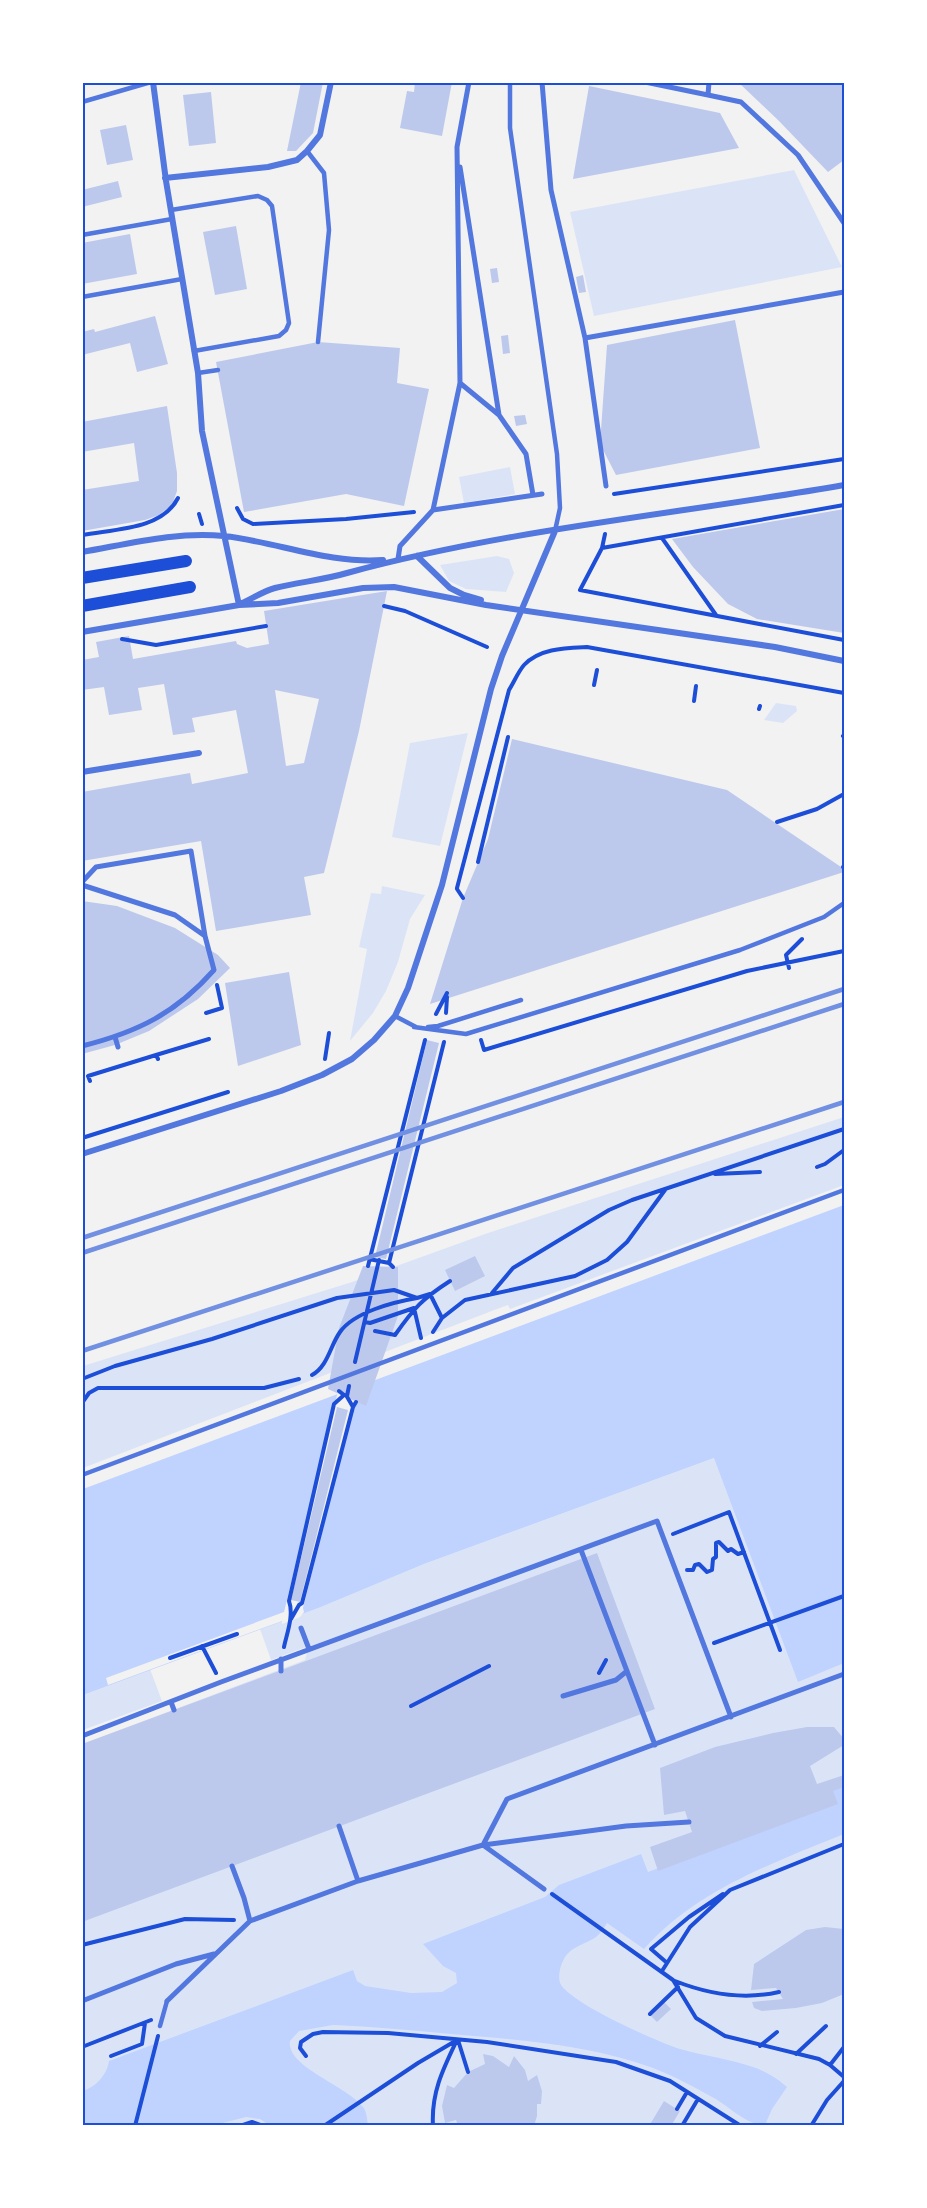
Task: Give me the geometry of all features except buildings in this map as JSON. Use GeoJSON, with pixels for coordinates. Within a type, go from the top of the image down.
{"type":"FeatureCollection","features":[{"type":"Feature","properties":{"kind":"main road"},"geometry":{"type":"LineString","coordinates":[[82,578],[186,561]]}},
{"type":"Feature","properties":{"kind":"main road"},"geometry":{"type":"LineString","coordinates":[[82,606],[190,587]]}},
{"type":"Feature","properties":{"kind":"street"},"geometry":{"type":"LineString","coordinates":[[152,82],[165,177],[198,374],[202,430],[239,605]]}},
{"type":"Feature","properties":{"kind":"street"},"geometry":{"type":"LineString","coordinates":[[165,177],[268,166],[297,160],[320,135],[330,82]]}},
{"type":"Feature","properties":{"kind":"street"},"geometry":{"type":"LineString","coordinates":[[398,559],[400,546],[433,510],[460,383],[457,147],[469,82]]}},
{"type":"Feature","properties":{"kind":"street"},"geometry":{"type":"LineString","coordinates":[[542,82],[550,190],[585,338],[606,486]]}},
{"type":"Feature","properties":{"kind":"street"},"geometry":{"type":"LineString","coordinates":[[645,82],[741,102],[798,154],[844,223]]}},
{"type":"Feature","properties":{"kind":"street"},"geometry":{"type":"LineString","coordinates":[[708,95],[709,82]]}},
{"type":"Feature","properties":{"kind":"street"},"geometry":{"type":"LineString","coordinates":[[457,147],[499,415]]}},
{"type":"Feature","properties":{"kind":"street"},"geometry":{"type":"LineString","coordinates":[[585,338],[844,292]]}},
{"type":"Feature","properties":{"kind":"street"},"geometry":{"type":"LineString","coordinates":[[460,383],[499,415],[526,454],[533,495]]}},
{"type":"Feature","properties":{"kind":"street"},"geometry":{"type":"LineString","coordinates":[[82,552],[200,534],[225,536],[341,559],[368,561],[398,559],[606,521],[726,505],[844,485]]}},
{"type":"Feature","properties":{"kind":"street"},"geometry":{"type":"LineString","coordinates":[[433,510],[542,494]]}},
{"type":"Feature","properties":{"kind":"street"},"geometry":{"type":"LineString","coordinates":[[82,1154],[281,1091],[322,1075],[352,1059],[374,1040],[395,1016],[408,988],[442,885],[491,689],[502,656],[555,531]]}},
{"type":"Feature","properties":{"kind":"street"},"geometry":{"type":"LineString","coordinates":[[417,556],[450,588],[464,595],[522,610]]}},
{"type":"Feature","properties":{"kind":"street"},"geometry":{"type":"LineString","coordinates":[[239,605],[273,588],[327,579],[398,559]]}},
{"type":"Feature","properties":{"kind":"street"},"geometry":{"type":"LineString","coordinates":[[82,632],[239,605],[278,603],[363,588],[394,587],[522,610],[775,647],[844,661]]}},
{"type":"Feature","properties":{"kind":"street"},"geometry":{"type":"LineString","coordinates":[[82,772],[199,753]]}},
{"type":"Feature","properties":{"kind":"street"},"geometry":{"type":"LineString","coordinates":[[82,1046],[115,1037],[148,1024],[193,993],[214,970],[205,936],[191,851],[96,867],[82,883],[175,915],[205,936]]}},
{"type":"Feature","properties":{"kind":"street"},"geometry":{"type":"LineString","coordinates":[[115,1037],[118,1047]]}},
{"type":"Feature","properties":{"kind":"street"},"geometry":{"type":"LineString","coordinates":[[82,1736],[281,1659],[657,1521],[731,1717]]}},
{"type":"Feature","properties":{"kind":"street"},"geometry":{"type":"LineString","coordinates":[[581,1550],[655,1745]]}},
{"type":"Feature","properties":{"kind":"street"},"geometry":{"type":"LineString","coordinates":[[301,1628],[309,1649]]}},
{"type":"Feature","properties":{"kind":"street"},"geometry":{"type":"LineString","coordinates":[[281,1659],[281,1671]]}},
{"type":"Feature","properties":{"kind":"street"},"geometry":{"type":"LineString","coordinates":[[563,1696],[616,1680],[627,1671]]}},
{"type":"Feature","properties":{"kind":"street"},"geometry":{"type":"LineString","coordinates":[[483,1845],[507,1799],[844,1674]]}},
{"type":"Feature","properties":{"kind":"street"},"geometry":{"type":"LineString","coordinates":[[171,1702],[174,1710]]}},
{"type":"Feature","properties":{"kind":"street"},"geometry":{"type":"LineString","coordinates":[[167,2001],[250,1921],[358,1881],[483,1845],[626,1826],[689,1822]]}},
{"type":"Feature","properties":{"kind":"street"},"geometry":{"type":"LineString","coordinates":[[339,1826],[358,1881]]}},
{"type":"Feature","properties":{"kind":"street"},"geometry":{"type":"LineString","coordinates":[[483,1845],[544,1889]]}},
{"type":"Feature","properties":{"kind":"street"},"geometry":{"type":"LineString","coordinates":[[232,1866],[250,1921]]}},
{"type":"Feature","properties":{"kind":"street"},"geometry":{"type":"LineString","coordinates":[[82,2001],[176,1964],[216,1954]]}},
{"type":"Feature","properties":{"kind":"lane"},"geometry":{"type":"LineString","coordinates":[[82,102],[152,82]]}},
{"type":"Feature","properties":{"kind":"lane"},"geometry":{"type":"LineString","coordinates":[[510,82],[510,128],[557,454],[560,508],[555,531]]}},
{"type":"Feature","properties":{"kind":"lane"},"geometry":{"type":"LineString","coordinates":[[307,151],[324,173],[329,230],[318,342]]}},
{"type":"Feature","properties":{"kind":"lane"},"geometry":{"type":"LineString","coordinates":[[171,210],[258,196],[267,200],[272,206],[289,323],[286,330],[279,336],[194,351]]}},
{"type":"Feature","properties":{"kind":"lane"},"geometry":{"type":"LineString","coordinates":[[82,235],[172,219]]}},
{"type":"Feature","properties":{"kind":"lane"},"geometry":{"type":"LineString","coordinates":[[82,297],[182,279]]}},
{"type":"Feature","properties":{"kind":"lane"},"geometry":{"type":"LineString","coordinates":[[198,374],[218,370]]}},
{"type":"Feature","properties":{"kind":"lane"},"geometry":{"type":"LineString","coordinates":[[395,1016],[414,1027],[466,1034],[740,950],[824,917],[844,903]]}},
{"type":"Feature","properties":{"kind":"lane"},"geometry":{"type":"LineString","coordinates":[[414,1027],[438,1026],[521,1000]]}},
{"type":"Feature","properties":{"kind":"lane"},"geometry":{"type":"LineString","coordinates":[[82,1475],[844,1190]]}},
{"type":"Feature","properties":{"kind":"lane"},"geometry":{"type":"LineString","coordinates":[[160,2026],[167,2001]]}},
{"type":"Feature","properties":{"kind":"path"},"geometry":{"type":"LineString","coordinates":[[607,495],[844,459]]}},
{"type":"Feature","properties":{"kind":"path"},"geometry":{"type":"LineString","coordinates":[[82,535],[146,524],[161,518],[174,506],[178,498]]}},
{"type":"Feature","properties":{"kind":"path"},"geometry":{"type":"LineString","coordinates":[[602,548],[844,505]]}},
{"type":"Feature","properties":{"kind":"path"},"geometry":{"type":"LineString","coordinates":[[237,508],[243,519],[253,524],[346,519],[433,510]]}},
{"type":"Feature","properties":{"kind":"path"},"geometry":{"type":"LineString","coordinates":[[199,514],[202,524]]}},
{"type":"Feature","properties":{"kind":"path"},"geometry":{"type":"LineString","coordinates":[[605,534],[602,548],[580,590],[844,640]]}},
{"type":"Feature","properties":{"kind":"path"},"geometry":{"type":"LineString","coordinates":[[662,537],[717,616]]}},
{"type":"Feature","properties":{"kind":"path"},"geometry":{"type":"LineString","coordinates":[[384,606],[405,611],[487,647]]}},
{"type":"Feature","properties":{"kind":"path"},"geometry":{"type":"LineString","coordinates":[[211,626],[213,634]]}},
{"type":"Feature","properties":{"kind":"path"},"geometry":{"type":"LineString","coordinates":[[114,640],[123,639],[156,645],[266,626]]}},
{"type":"Feature","properties":{"kind":"path"},"geometry":{"type":"LineString","coordinates":[[463,898],[457,888],[509,690],[524,666],[536,655],[561,648],[587,647],[844,693]]}},
{"type":"Feature","properties":{"kind":"path"},"geometry":{"type":"LineString","coordinates":[[518,662],[524,666]]}},
{"type":"Feature","properties":{"kind":"path"},"geometry":{"type":"LineString","coordinates":[[594,685],[597,670]]}},
{"type":"Feature","properties":{"kind":"path"},"geometry":{"type":"LineString","coordinates":[[694,701],[696,686]]}},
{"type":"Feature","properties":{"kind":"path"},"geometry":{"type":"LineString","coordinates":[[478,862],[508,737]]}},
{"type":"Feature","properties":{"kind":"path"},"geometry":{"type":"LineString","coordinates":[[777,822],[817,809],[844,794]]}},
{"type":"Feature","properties":{"kind":"path"},"geometry":{"type":"LineString","coordinates":[[482,1044],[484,1050],[747,971],[844,951]]}},
{"type":"Feature","properties":{"kind":"path"},"geometry":{"type":"LineString","coordinates":[[786,955],[789,968]]}},
{"type":"Feature","properties":{"kind":"path"},"geometry":{"type":"LineString","coordinates":[[745,966],[747,971]]}},
{"type":"Feature","properties":{"kind":"path"},"geometry":{"type":"LineString","coordinates":[[206,1013],[222,1008],[214,970]]}},
{"type":"Feature","properties":{"kind":"path"},"geometry":{"type":"LineString","coordinates":[[431,1024],[447,993]]}},
{"type":"Feature","properties":{"kind":"path"},"geometry":{"type":"LineString","coordinates":[[326,1053],[329,1033]]}},
{"type":"Feature","properties":{"kind":"path"},"geometry":{"type":"LineString","coordinates":[[368,1266],[426,1035]]}},
{"type":"Feature","properties":{"kind":"path"},"geometry":{"type":"LineString","coordinates":[[369,1259],[391,1265],[445,1038]]}},
{"type":"Feature","properties":{"kind":"path"},"geometry":{"type":"LineString","coordinates":[[90,1081],[88,1076],[157,1057],[209,1039]]}},
{"type":"Feature","properties":{"kind":"path"},"geometry":{"type":"LineString","coordinates":[[318,1063],[325,1059]]}},
{"type":"Feature","properties":{"kind":"path"},"geometry":{"type":"LineString","coordinates":[[82,1138],[233,1091]]}},
{"type":"Feature","properties":{"kind":"path"},"geometry":{"type":"LineString","coordinates":[[492,1293],[513,1269],[609,1210],[844,1130]]}},
{"type":"Feature","properties":{"kind":"path"},"geometry":{"type":"LineString","coordinates":[[817,1167],[844,1150]]}},
{"type":"Feature","properties":{"kind":"path"},"geometry":{"type":"LineString","coordinates":[[711,1174],[760,1172]]}},
{"type":"Feature","properties":{"kind":"path"},"geometry":{"type":"LineString","coordinates":[[423,1348],[442,1317],[465,1300],[575,1276],[607,1260],[627,1242],[666,1190]]}},
{"type":"Feature","properties":{"kind":"path"},"geometry":{"type":"LineString","coordinates":[[379,1260],[367,1322],[414,1308]]}},
{"type":"Feature","properties":{"kind":"path"},"geometry":{"type":"LineString","coordinates":[[375,1331],[395,1335],[414,1308],[450,1281]]}},
{"type":"Feature","properties":{"kind":"path"},"geometry":{"type":"LineString","coordinates":[[82,1379],[115,1366],[212,1339],[337,1298],[394,1290],[417,1298]]}},
{"type":"Feature","properties":{"kind":"path"},"geometry":{"type":"LineString","coordinates":[[430,1294],[442,1317]]}},
{"type":"Feature","properties":{"kind":"path"},"geometry":{"type":"LineString","coordinates":[[82,1402],[89,1393],[98,1388],[264,1388],[307,1377],[318,1371],[327,1359],[341,1330],[362,1315],[385,1304],[430,1294]]}},
{"type":"Feature","properties":{"kind":"path"},"geometry":{"type":"LineString","coordinates":[[414,1308],[423,1348]]}},
{"type":"Feature","properties":{"kind":"path"},"geometry":{"type":"LineString","coordinates":[[336,1388],[346,1394],[353,1407]]}},
{"type":"Feature","properties":{"kind":"path"},"geometry":{"type":"LineString","coordinates":[[288,1630],[289,1600],[334,1404],[346,1394]]}},
{"type":"Feature","properties":{"kind":"path"},"geometry":{"type":"LineString","coordinates":[[290,1621],[302,1603],[356,1402]]}},
{"type":"Feature","properties":{"kind":"path"},"geometry":{"type":"LineString","coordinates":[[663,1537],[729,1512],[734,1519],[780,1650]]}},
{"type":"Feature","properties":{"kind":"path"},"geometry":{"type":"LineString","coordinates":[[693,1570],[695,1565],[699,1564],[708,1572],[712,1570],[713,1559],[716,1557],[716,1543],[719,1542],[728,1551],[731,1549],[738,1554],[744,1552]]}},
{"type":"Feature","properties":{"kind":"path"},"geometry":{"type":"LineString","coordinates":[[717,1642],[844,1596]]}},
{"type":"Feature","properties":{"kind":"path"},"geometry":{"type":"LineString","coordinates":[[290,1621],[301,1628]]}},
{"type":"Feature","properties":{"kind":"path"},"geometry":{"type":"LineString","coordinates":[[170,1658],[237,1634]]}},
{"type":"Feature","properties":{"kind":"path"},"geometry":{"type":"LineString","coordinates":[[202,1646],[212,1665]]}},
{"type":"Feature","properties":{"kind":"path"},"geometry":{"type":"LineString","coordinates":[[599,1673],[606,1660]]}},
{"type":"Feature","properties":{"kind":"path"},"geometry":{"type":"LineString","coordinates":[[411,1706],[489,1666]]}},
{"type":"Feature","properties":{"kind":"path"},"geometry":{"type":"LineString","coordinates":[[666,1962],[651,1949],[689,1917],[730,1890],[844,1844]]}},
{"type":"Feature","properties":{"kind":"path"},"geometry":{"type":"LineString","coordinates":[[544,1889],[673,1980],[696,2018],[724,2036],[819,2060],[830,2065],[844,2079],[827,2100],[811,2126]]}},
{"type":"Feature","properties":{"kind":"path"},"geometry":{"type":"LineString","coordinates":[[662,1972],[666,1962],[690,1927],[730,1890]]}},
{"type":"Feature","properties":{"kind":"path"},"geometry":{"type":"LineString","coordinates":[[82,1946],[185,1919],[250,1921]]}},
{"type":"Feature","properties":{"kind":"path"},"geometry":{"type":"LineString","coordinates":[[673,1980],[716,1993],[762,1996],[779,1992]]}},
{"type":"Feature","properties":{"kind":"path"},"geometry":{"type":"LineString","coordinates":[[650,2014],[678,1987]]}},
{"type":"Feature","properties":{"kind":"path"},"geometry":{"type":"LineString","coordinates":[[82,2047],[164,2015]]}},
{"type":"Feature","properties":{"kind":"path"},"geometry":{"type":"LineString","coordinates":[[111,2056],[142,2044],[145,2022]]}},
{"type":"Feature","properties":{"kind":"path"},"geometry":{"type":"LineString","coordinates":[[135,2126],[160,2026]]}},
{"type":"Feature","properties":{"kind":"path"},"geometry":{"type":"LineString","coordinates":[[796,2054],[826,2026]]}},
{"type":"Feature","properties":{"kind":"path"},"geometry":{"type":"LineString","coordinates":[[306,2056],[300,2049],[301,2042],[313,2034],[323,2032],[388,2033],[546,2050],[616,2062],[670,2081],[741,2126]]}},
{"type":"Feature","properties":{"kind":"path"},"geometry":{"type":"LineString","coordinates":[[760,2046],[777,2032]]}},
{"type":"Feature","properties":{"kind":"path"},"geometry":{"type":"LineString","coordinates":[[324,2126],[418,2063],[458,2040]]}},
{"type":"Feature","properties":{"kind":"path"},"geometry":{"type":"LineString","coordinates":[[458,2040],[468,2072]]}},
{"type":"Feature","properties":{"kind":"path"},"geometry":{"type":"LineString","coordinates":[[433,2126],[432,2106],[446,2061],[458,2040]]}},
{"type":"Feature","properties":{"kind":"path"},"geometry":{"type":"LineString","coordinates":[[830,2065],[844,2047]]}},
{"type":"Feature","properties":{"kind":"path"},"geometry":{"type":"LineString","coordinates":[[677,2109],[687,2092]]}},
{"type":"Feature","properties":{"kind":"path"},"geometry":{"type":"LineString","coordinates":[[682,2126],[698,2099]]}},
{"type":"Feature","properties":{"kind":"path"},"geometry":{"type":"LineString","coordinates":[[240,2126],[252,2122],[263,2126]]}},
{"type":"Feature","properties":{"kind":"shaded area"},"geometry":{"type":"Polygon","coordinates":[[[794,170],[842,267],[594,316],[570,212],[794,170]]]}},
{"type":"Feature","properties":{"kind":"shaded area"},"geometry":{"type":"Polygon","coordinates":[[[510,467],[515,494],[464,503],[459,477],[510,467]]]}},
{"type":"Feature","properties":{"kind":"shaded area"},"geometry":{"type":"Polygon","coordinates":[[[497,556],[509,559],[514,573],[506,592],[466,589],[449,581],[440,565],[497,556]]]}},
{"type":"Feature","properties":{"kind":"shaded area"},"geometry":{"type":"Polygon","coordinates":[[[776,703],[796,706],[797,711],[783,723],[764,720],[776,703]]]}},
{"type":"Feature","properties":{"kind":"shaded area"},"geometry":{"type":"Polygon","coordinates":[[[468,733],[440,846],[392,837],[410,743],[468,733]]]}},
{"type":"Feature","properties":{"kind":"shaded area"},"geometry":{"type":"Polygon","coordinates":[[[382,886],[425,895],[410,919],[398,962],[386,991],[373,1013],[350,1041],[367,949],[359,947],[371,893],[381,894],[382,886]]]}},
{"type":"Feature","properties":{"kind":"shaded area"},"geometry":{"type":"Polygon","coordinates":[[[844,1117],[844,1185],[510,1309],[508,1305],[497,1309],[83,1468],[83,1366],[352,1282],[485,1234],[844,1117]]]}},
{"type":"Feature","properties":{"kind":"shaded area"},"geometry":{"type":"Polygon","coordinates":[[[844,1447],[844,2125],[83,2126],[83,1744],[305,1660],[309,1646],[271,1660],[260,1629],[321,1607],[424,1564],[714,1458],[844,1447]]]}},
{"type":"Feature","properties":{"kind":"shaded area"},"geometry":{"type":"Polygon","coordinates":[[[150,1669],[162,1701],[83,1730],[83,1695],[150,1669]]]}},
{"type":"Feature","properties":{"kind":"water"},"geometry":{"type":"Polygon","coordinates":[[[844,1205],[844,1663],[798,1682],[714,1458],[424,1564],[321,1607],[83,1695],[83,1489],[844,1205]]]}},
{"type":"Feature","properties":{"kind":"water"},"geometry":{"type":"Polygon","coordinates":[[[844,1785],[844,1834],[763,1868],[711,1894],[665,1928],[644,1949],[607,1923],[596,1937],[569,1952],[560,1969],[560,1983],[567,1991],[579,2001],[615,2021],[680,2049],[747,2065],[780,2081],[787,2087],[772,2109],[765,2125],[745,2119],[714,2098],[669,2075],[609,2055],[520,2040],[333,2025],[299,2031],[290,2041],[291,2050],[307,2068],[355,2099],[364,2109],[368,2125],[269,2125],[260,2119],[246,2117],[215,2125],[83,2125],[82,2091],[100,2080],[109,2061],[353,1970],[357,1981],[365,1986],[411,1993],[442,1992],[457,1983],[456,1973],[443,1966],[423,1944],[545,1897],[559,1885],[641,1854],[648,1872],[829,1804],[824,1792],[844,1785]]]}},
{"type":"Feature","properties":{"kind":"pier"},"geometry":{"type":"Polygon","coordinates":[[[360,1382],[303,1608],[304,1612],[300,1617],[282,1624],[282,1621],[108,1685],[106,1678],[284,1612],[338,1391],[360,1382]]]}},
{"type":"Feature","properties":{"kind":"railway"},"geometry":{"type":"LineString","coordinates":[[82,1238],[844,989]]}},
{"type":"Feature","properties":{"kind":"railway"},"geometry":{"type":"LineString","coordinates":[[82,1253],[844,1004]]}},
{"type":"Feature","properties":{"kind":"railway"},"geometry":{"type":"LineString","coordinates":[[82,1351],[844,1102]]}}]}
